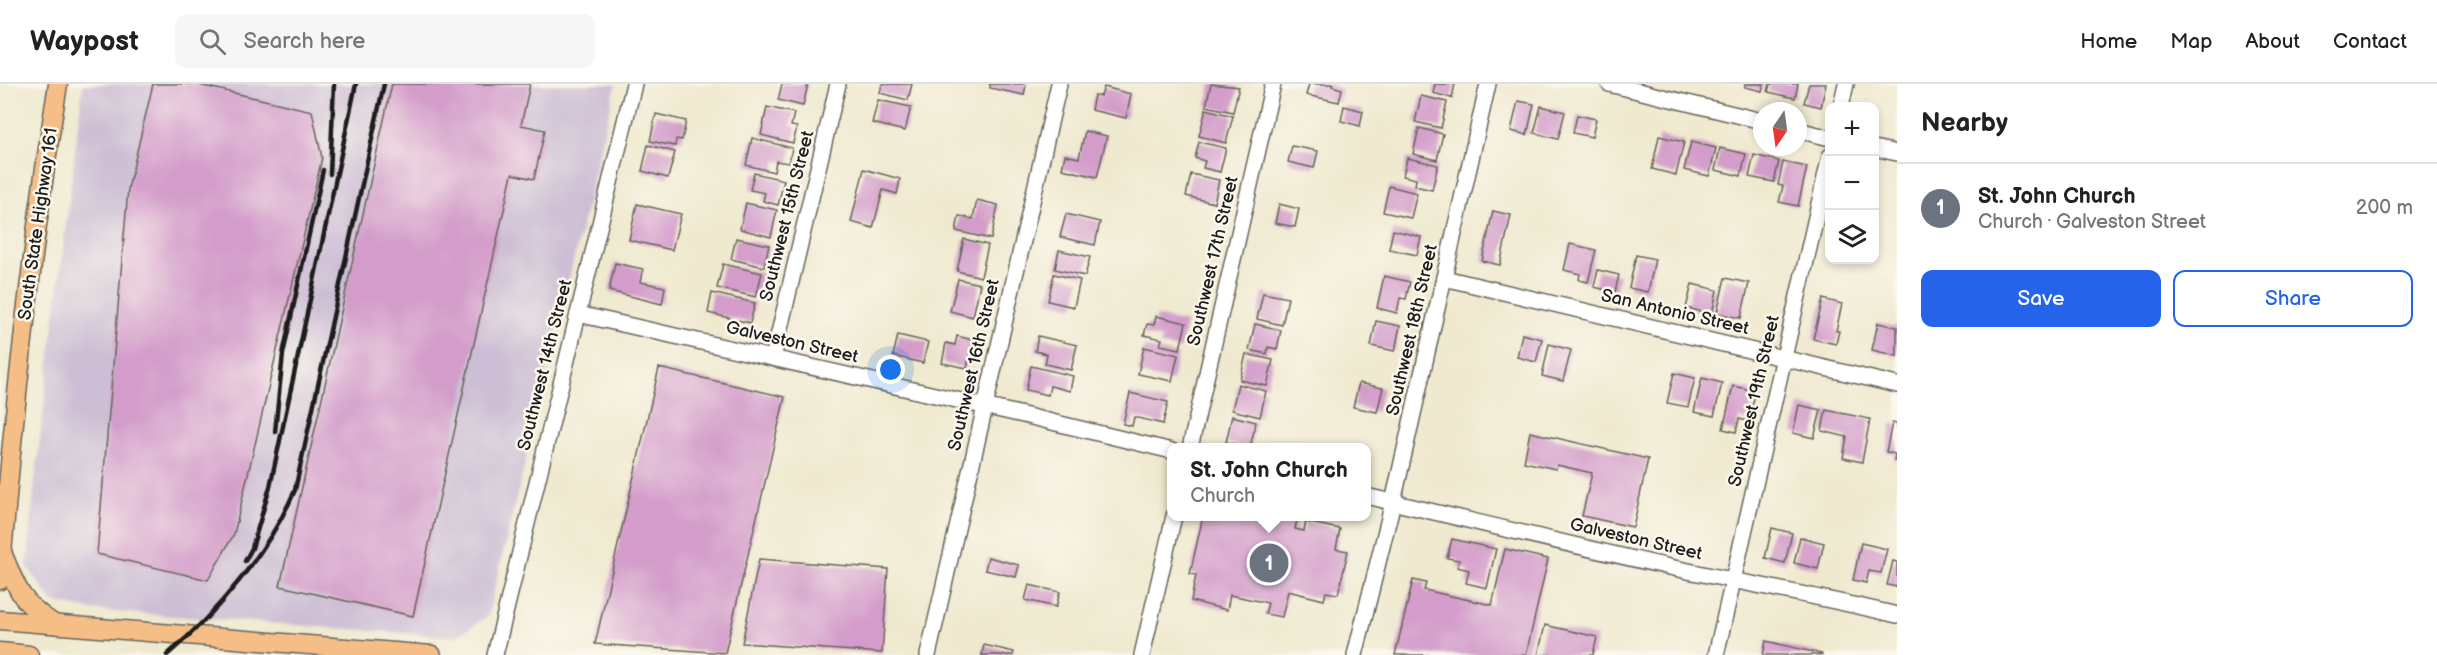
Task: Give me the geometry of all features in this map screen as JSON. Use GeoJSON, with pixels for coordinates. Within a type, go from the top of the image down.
{"type":"FeatureCollection","features":[{"type":"Feature","properties":{"kind":"main road","name":"South State Highway 161"},"geometry":{"type":"LineString","coordinates":[[0,580],[10,450],[34,235],[58,84]]}},
{"type":"Feature","properties":{"kind":"main road"},"geometry":{"type":"LineString","coordinates":[[1,555],[22,599],[57,625]]}},
{"type":"Feature","properties":{"kind":"main road"},"geometry":{"type":"LineString","coordinates":[[0,620],[432,655]]}},
{"type":"Feature","properties":{"kind":"main road"},"geometry":{"type":"LineString","coordinates":[[0,652],[29,655]]}},
{"type":"Feature","properties":{"kind":"street","name":"Southwest 14th Street"},"geometry":{"type":"LineString","coordinates":[[495,655],[634,84]]}},
{"type":"Feature","properties":{"kind":"street","name":"Southwest 15th Street"},"geometry":{"type":"LineString","coordinates":[[772,358],[838,84]]}},
{"type":"Feature","properties":{"kind":"street","name":"Southwest 16th Street"},"geometry":{"type":"LineString","coordinates":[[928,655],[1059,84]]}},
{"type":"Feature","properties":{"kind":"street","name":"Southwest 17th Street"},"geometry":{"type":"LineString","coordinates":[[1191,443],[1273,84]]}},
{"type":"Feature","properties":{"kind":"street","name":"Southwest 18th Street"},"geometry":{"type":"LineString","coordinates":[[1355,655],[1393,502],[1488,84]]}},
{"type":"Feature","properties":{"kind":"street"},"geometry":{"type":"LineString","coordinates":[[1609,84],[1753,119]]}},
{"type":"Feature","properties":{"kind":"street"},"geometry":{"type":"LineString","coordinates":[[1842,102],[1846,84]]}},
{"type":"Feature","properties":{"kind":"street"},"geometry":{"type":"LineString","coordinates":[[1807,132],[1825,137]]}},
{"type":"Feature","properties":{"kind":"street"},"geometry":{"type":"LineString","coordinates":[[1879,149],[1897,153]]}},
{"type":"Feature","properties":{"kind":"street","name":"Southwest 19th Street"},"geometry":{"type":"LineString","coordinates":[[1716,655],[1825,178]]}},
{"type":"Feature","properties":{"kind":"street","name":"San Antonio Street"},"geometry":{"type":"LineString","coordinates":[[1444,278],[1897,385]]}},
{"type":"Feature","properties":{"kind":"street","name":"Galveston Street"},"geometry":{"type":"LineString","coordinates":[[578,314],[1167,450]]}},
{"type":"Feature","properties":{"kind":"street","name":"Galveston Street"},"geometry":{"type":"LineString","coordinates":[[1371,497],[1732,580],[1813,595],[1897,615]]}},
{"type":"Feature","properties":{"kind":"street"},"geometry":{"type":"LineString","coordinates":[[1142,655],[1173,521]]}},
{"type":"Feature","properties":{"kind":"shaded area"},"geometry":{"type":"Polygon","coordinates":[[[83,84],[616,84],[488,616],[456,637],[90,610],[52,602],[27,566],[35,480],[83,84]]]}},
{"type":"Feature","properties":{"kind":"building"},"geometry":{"type":"Polygon","coordinates":[[[153,84],[195,84],[312,111],[322,158],[234,534],[208,580],[97,554],[128,189],[153,84]]]}},
{"type":"Feature","properties":{"kind":"building"},"geometry":{"type":"Polygon","coordinates":[[[392,84],[530,84],[521,125],[545,130],[534,179],[512,174],[413,616],[280,586],[392,84]]]}},
{"type":"Feature","properties":{"kind":"building"},"geometry":{"type":"Polygon","coordinates":[[[782,84],[808,84],[803,106],[778,100],[782,84]]]}},
{"type":"Feature","properties":{"kind":"building"},"geometry":{"type":"Polygon","coordinates":[[[882,84],[912,84],[908,100],[880,93],[882,84]]]}},
{"type":"Feature","properties":{"kind":"building"},"geometry":{"type":"Polygon","coordinates":[[[990,84],[1026,85],[1024,95],[990,88],[990,84]]]}},
{"type":"Feature","properties":{"kind":"building"},"geometry":{"type":"Polygon","coordinates":[[[1211,84],[1239,87],[1233,112],[1206,106],[1211,84]]]}},
{"type":"Feature","properties":{"kind":"building"},"geometry":{"type":"Polygon","coordinates":[[[1309,84],[1333,84],[1332,86],[1342,89],[1339,102],[1306,95],[1309,84]]]}},
{"type":"Feature","properties":{"kind":"building"},"geometry":{"type":"Polygon","coordinates":[[[1435,84],[1455,84],[1452,98],[1433,93],[1435,84]]]}},
{"type":"Feature","properties":{"kind":"building"},"geometry":{"type":"Polygon","coordinates":[[[1745,84],[1764,84],[1762,91],[1745,87],[1745,84]]]}},
{"type":"Feature","properties":{"kind":"building"},"geometry":{"type":"Polygon","coordinates":[[[1770,84],[1798,84],[1795,98],[1768,92],[1770,84]]]}},
{"type":"Feature","properties":{"kind":"building"},"geometry":{"type":"Polygon","coordinates":[[[1809,84],[1826,84],[1821,107],[1804,102],[1809,84]]]}},
{"type":"Feature","properties":{"kind":"building"},"geometry":{"type":"Polygon","coordinates":[[[1104,87],[1131,94],[1126,118],[1091,110],[1094,95],[1101,96],[1104,87]]]}},
{"type":"Feature","properties":{"kind":"building"},"geometry":{"type":"Polygon","coordinates":[[[1421,96],[1447,102],[1441,128],[1415,122],[1421,96]]]}},
{"type":"Feature","properties":{"kind":"building"},"geometry":{"type":"Polygon","coordinates":[[[878,100],[911,107],[905,131],[872,123],[878,100]]]}},
{"type":"Feature","properties":{"kind":"building"},"geometry":{"type":"Polygon","coordinates":[[[1518,101],[1534,104],[1527,135],[1511,131],[1518,101]]]}},
{"type":"Feature","properties":{"kind":"building"},"geometry":{"type":"Polygon","coordinates":[[[1344,106],[1363,111],[1360,126],[1341,121],[1344,106]]]}},
{"type":"Feature","properties":{"kind":"building"},"geometry":{"type":"Polygon","coordinates":[[[1541,106],[1565,112],[1558,139],[1534,133],[1541,106]]]}},
{"type":"Feature","properties":{"kind":"building"},"geometry":{"type":"Polygon","coordinates":[[[767,107],[794,113],[791,126],[797,127],[793,143],[761,135],[767,107]]]}},
{"type":"Feature","properties":{"kind":"building"},"geometry":{"type":"Polygon","coordinates":[[[1206,109],[1233,116],[1226,143],[1199,136],[1206,109]]]}},
{"type":"Feature","properties":{"kind":"building"},"geometry":{"type":"Polygon","coordinates":[[[656,114],[686,121],[682,140],[676,139],[675,146],[650,141],[656,114]]]}},
{"type":"Feature","properties":{"kind":"building"},"geometry":{"type":"Polygon","coordinates":[[[1577,115],[1596,119],[1592,137],[1573,133],[1577,115]]]}},
{"type":"Feature","properties":{"kind":"building"},"geometry":{"type":"Polygon","coordinates":[[[1419,128],[1443,134],[1437,160],[1413,154],[1419,128]]]}},
{"type":"Feature","properties":{"kind":"building"},"geometry":{"type":"Polygon","coordinates":[[[1085,131],[1107,136],[1097,177],[1062,169],[1065,155],[1079,158],[1085,131]]]}},
{"type":"Feature","properties":{"kind":"building"},"geometry":{"type":"Polygon","coordinates":[[[1659,136],[1684,142],[1676,175],[1652,169],[1659,136]]]}},
{"type":"Feature","properties":{"kind":"building"},"geometry":{"type":"Polygon","coordinates":[[[752,138],[792,148],[789,163],[776,161],[774,172],[746,165],[752,138]]]}},
{"type":"Feature","properties":{"kind":"building"},"geometry":{"type":"Polygon","coordinates":[[[1199,142],[1226,148],[1220,172],[1203,168],[1205,161],[1195,158],[1199,142]]]}},
{"type":"Feature","properties":{"kind":"building"},"geometry":{"type":"Polygon","coordinates":[[[1691,142],[1716,148],[1709,176],[1684,170],[1691,142]]]}},
{"type":"Feature","properties":{"kind":"building"},"geometry":{"type":"Polygon","coordinates":[[[648,145],[675,152],[668,178],[642,171],[648,145]]]}},
{"type":"Feature","properties":{"kind":"building"},"geometry":{"type":"Polygon","coordinates":[[[1292,146],[1318,151],[1314,168],[1288,162],[1292,146]]]}},
{"type":"Feature","properties":{"kind":"building"},"geometry":{"type":"Polygon","coordinates":[[[1720,148],[1746,154],[1741,176],[1715,170],[1720,148]]]}},
{"type":"Feature","properties":{"kind":"building"},"geometry":{"type":"Polygon","coordinates":[[[1754,156],[1779,161],[1774,182],[1749,177],[1754,156]]]}},
{"type":"Feature","properties":{"kind":"building"},"geometry":{"type":"Polygon","coordinates":[[[1407,158],[1438,165],[1432,190],[1415,186],[1416,179],[1403,176],[1407,158]]]}},
{"type":"Feature","properties":{"kind":"building"},"geometry":{"type":"Polygon","coordinates":[[[1783,162],[1807,167],[1798,206],[1779,202],[1783,186],[1778,185],[1783,162]]]}},
{"type":"Feature","properties":{"kind":"building"},"geometry":{"type":"Polygon","coordinates":[[[864,169],[900,179],[897,194],[883,190],[873,228],[851,222],[864,169]]]}},
{"type":"Feature","properties":{"kind":"building"},"geometry":{"type":"Polygon","coordinates":[[[754,173],[784,180],[778,205],[763,201],[765,193],[750,190],[754,173]]]}},
{"type":"Feature","properties":{"kind":"building"},"geometry":{"type":"Polygon","coordinates":[[[1191,174],[1219,180],[1214,203],[1186,196],[1191,174]]]}},
{"type":"Feature","properties":{"kind":"building"},"geometry":{"type":"Polygon","coordinates":[[[1389,186],[1417,193],[1411,218],[1383,212],[1389,186]]]}},
{"type":"Feature","properties":{"kind":"building"},"geometry":{"type":"Polygon","coordinates":[[[977,200],[998,205],[991,239],[956,231],[959,216],[973,219],[977,200]]]}},
{"type":"Feature","properties":{"kind":"building"},"geometry":{"type":"Polygon","coordinates":[[[746,203],[777,210],[771,237],[740,229],[746,203]]]}},
{"type":"Feature","properties":{"kind":"building"},"geometry":{"type":"Polygon","coordinates":[[[637,204],[681,214],[672,250],[629,240],[637,204]]]}},
{"type":"Feature","properties":{"kind":"building"},"geometry":{"type":"Polygon","coordinates":[[[1279,204],[1299,209],[1295,227],[1275,223],[1279,204]]]}},
{"type":"Feature","properties":{"kind":"building"},"geometry":{"type":"Polygon","coordinates":[[[1493,211],[1511,215],[1500,265],[1482,261],[1493,211]]]}},
{"type":"Feature","properties":{"kind":"building"},"geometry":{"type":"Polygon","coordinates":[[[1066,214],[1100,222],[1095,245],[1060,237],[1066,214]]]}},
{"type":"Feature","properties":{"kind":"building"},"geometry":{"type":"Polygon","coordinates":[[[1393,230],[1421,237],[1417,255],[1389,249],[1393,230]]]}},
{"type":"Feature","properties":{"kind":"building"},"geometry":{"type":"Polygon","coordinates":[[[736,238],[769,245],[764,267],[731,259],[736,238]]]}},
{"type":"Feature","properties":{"kind":"building"},"geometry":{"type":"Polygon","coordinates":[[[964,239],[988,245],[981,277],[957,271],[964,239]]]}},
{"type":"Feature","properties":{"kind":"building"},"geometry":{"type":"Polygon","coordinates":[[[1570,244],[1596,250],[1588,282],[1579,280],[1580,274],[1564,270],[1570,244]]]}},
{"type":"Feature","properties":{"kind":"building"},"geometry":{"type":"Polygon","coordinates":[[[1059,250],[1090,257],[1085,276],[1055,269],[1059,250]]]}},
{"type":"Feature","properties":{"kind":"building"},"geometry":{"type":"Polygon","coordinates":[[[1636,255],[1655,259],[1648,292],[1629,288],[1636,255]]]}},
{"type":"Feature","properties":{"kind":"building"},"geometry":{"type":"Polygon","coordinates":[[[615,263],[643,269],[640,282],[665,287],[662,304],[609,291],[615,263]]]}},
{"type":"Feature","properties":{"kind":"building"},"geometry":{"type":"Polygon","coordinates":[[[723,264],[762,273],[756,297],[717,288],[723,264]]]}},
{"type":"Feature","properties":{"kind":"building"},"geometry":{"type":"Polygon","coordinates":[[[1598,270],[1619,275],[1615,292],[1594,287],[1598,270]]]}},
{"type":"Feature","properties":{"kind":"building"},"geometry":{"type":"Polygon","coordinates":[[[1054,274],[1080,280],[1074,307],[1048,301],[1054,274]]]}},
{"type":"Feature","properties":{"kind":"building"},"geometry":{"type":"Polygon","coordinates":[[[1384,276],[1410,282],[1406,299],[1400,298],[1397,313],[1377,308],[1384,276]]]}},
{"type":"Feature","properties":{"kind":"building"},"geometry":{"type":"Polygon","coordinates":[[[1725,278],[1749,283],[1741,318],[1717,313],[1725,278]]]}},
{"type":"Feature","properties":{"kind":"building"},"geometry":{"type":"Polygon","coordinates":[[[958,279],[980,284],[973,317],[950,311],[958,279]]]}},
{"type":"Feature","properties":{"kind":"building"},"geometry":{"type":"Polygon","coordinates":[[[1692,284],[1717,290],[1712,314],[1686,308],[1692,284]]]}},
{"type":"Feature","properties":{"kind":"building"},"geometry":{"type":"Polygon","coordinates":[[[712,293],[755,303],[750,323],[708,313],[712,293]]]}},
{"type":"Feature","properties":{"kind":"building"},"geometry":{"type":"Polygon","coordinates":[[[1263,293],[1288,298],[1282,325],[1257,319],[1263,293]]]}},
{"type":"Feature","properties":{"kind":"building"},"geometry":{"type":"Polygon","coordinates":[[[1823,299],[1842,304],[1836,331],[1839,331],[1836,344],[1813,339],[1823,299]]]}},
{"type":"Feature","properties":{"kind":"building"},"geometry":{"type":"Polygon","coordinates":[[[1156,316],[1186,323],[1180,349],[1160,345],[1162,339],[1144,335],[1147,324],[1154,325],[1156,316]]]}},
{"type":"Feature","properties":{"kind":"building"},"geometry":{"type":"Polygon","coordinates":[[[1376,321],[1400,326],[1395,351],[1371,346],[1376,321]]]}},
{"type":"Feature","properties":{"kind":"building"},"geometry":{"type":"Polygon","coordinates":[[[1878,323],[1897,327],[1897,356],[1872,350],[1878,323]]]}},
{"type":"Feature","properties":{"kind":"building"},"geometry":{"type":"Polygon","coordinates":[[[1255,324],[1281,330],[1277,349],[1268,347],[1267,354],[1249,350],[1255,324]]]}},
{"type":"Feature","properties":{"kind":"building"},"geometry":{"type":"Polygon","coordinates":[[[1522,334],[1542,339],[1536,362],[1517,357],[1522,334]]]}},
{"type":"Feature","properties":{"kind":"building"},"geometry":{"type":"Polygon","coordinates":[[[898,335],[928,342],[923,363],[893,356],[898,335]]]}},
{"type":"Feature","properties":{"kind":"building"},"geometry":{"type":"Polygon","coordinates":[[[957,336],[973,340],[967,368],[942,363],[946,343],[955,345],[957,336]]]}},
{"type":"Feature","properties":{"kind":"building"},"geometry":{"type":"Polygon","coordinates":[[[1038,336],[1077,345],[1071,370],[1045,364],[1047,354],[1035,351],[1038,336]]]}},
{"type":"Feature","properties":{"kind":"building"},"geometry":{"type":"Polygon","coordinates":[[[1549,344],[1571,350],[1563,381],[1542,376],[1549,344]]]}},
{"type":"Feature","properties":{"kind":"building"},"geometry":{"type":"Polygon","coordinates":[[[1144,347],[1178,355],[1172,381],[1138,374],[1144,347]]]}},
{"type":"Feature","properties":{"kind":"building"},"geometry":{"type":"Polygon","coordinates":[[[1246,354],[1273,360],[1267,386],[1240,380],[1246,354]]]}},
{"type":"Feature","properties":{"kind":"building"},"geometry":{"type":"Polygon","coordinates":[[[1031,366],[1073,376],[1070,391],[1050,386],[1048,395],[1026,390],[1031,366]]]}},
{"type":"Feature","properties":{"kind":"building"},"geometry":{"type":"Polygon","coordinates":[[[659,368],[785,397],[725,653],[595,644],[659,368]]]}},
{"type":"Feature","properties":{"kind":"building"},"geometry":{"type":"Polygon","coordinates":[[[1674,373],[1695,378],[1688,407],[1667,403],[1674,373]]]}},
{"type":"Feature","properties":{"kind":"building"},"geometry":{"type":"Polygon","coordinates":[[[1702,378],[1722,383],[1714,416],[1694,412],[1702,378]]]}},
{"type":"Feature","properties":{"kind":"building"},"geometry":{"type":"Polygon","coordinates":[[[1359,383],[1383,388],[1377,412],[1353,407],[1359,383]]]}},
{"type":"Feature","properties":{"kind":"building"},"geometry":{"type":"Polygon","coordinates":[[[1238,384],[1266,391],[1260,417],[1232,410],[1238,384]]]}},
{"type":"Feature","properties":{"kind":"building"},"geometry":{"type":"Polygon","coordinates":[[[1733,386],[1756,391],[1748,421],[1739,419],[1736,432],[1723,429],[1733,386]]]}},
{"type":"Feature","properties":{"kind":"building"},"geometry":{"type":"Polygon","coordinates":[[[1130,393],[1168,402],[1163,424],[1134,417],[1132,426],[1123,424],[1130,393]]]}},
{"type":"Feature","properties":{"kind":"building"},"geometry":{"type":"Polygon","coordinates":[[[1799,405],[1821,410],[1814,438],[1793,433],[1799,405]]]}},
{"type":"Feature","properties":{"kind":"building"},"geometry":{"type":"Polygon","coordinates":[[[1826,410],[1870,419],[1862,462],[1843,458],[1847,437],[1822,431],[1826,410]]]}},
{"type":"Feature","properties":{"kind":"building"},"geometry":{"type":"Polygon","coordinates":[[[1232,416],[1256,422],[1251,443],[1226,442],[1232,416]]]}},
{"type":"Feature","properties":{"kind":"building"},"geometry":{"type":"Polygon","coordinates":[[[1892,423],[1897,424],[1897,461],[1894,460],[1895,454],[1886,452],[1892,423]]]}},
{"type":"Feature","properties":{"kind":"building"},"geometry":{"type":"Polygon","coordinates":[[[1530,432],[1648,459],[1633,527],[1582,516],[1592,473],[1557,465],[1556,469],[1524,462],[1530,432]]]}},
{"type":"Feature","properties":{"kind":"building"},"geometry":{"type":"Polygon","coordinates":[[[1202,521],[1297,521],[1295,529],[1304,531],[1306,522],[1340,529],[1336,549],[1348,551],[1338,594],[1326,592],[1324,600],[1288,591],[1282,617],[1265,614],[1268,603],[1230,595],[1227,610],[1191,601],[1196,575],[1190,574],[1202,521]]]}},
{"type":"Feature","properties":{"kind":"building"},"geometry":{"type":"Polygon","coordinates":[[[1772,528],[1792,533],[1785,563],[1765,558],[1772,528]]]}},
{"type":"Feature","properties":{"kind":"building"},"geometry":{"type":"Polygon","coordinates":[[[1800,537],[1824,543],[1818,569],[1794,563],[1800,537]]]}},
{"type":"Feature","properties":{"kind":"building"},"geometry":{"type":"Polygon","coordinates":[[[1452,539],[1496,549],[1487,588],[1466,583],[1469,570],[1457,567],[1459,560],[1447,558],[1452,539]]]}},
{"type":"Feature","properties":{"kind":"building"},"geometry":{"type":"Polygon","coordinates":[[[1861,543],[1887,549],[1881,573],[1869,571],[1866,583],[1853,580],[1861,543]]]}},
{"type":"Feature","properties":{"kind":"building"},"geometry":{"type":"Polygon","coordinates":[[[1505,549],[1548,559],[1526,655],[1395,655],[1413,580],[1426,583],[1424,590],[1492,605],[1505,549]]]}},
{"type":"Feature","properties":{"kind":"building"},"geometry":{"type":"Polygon","coordinates":[[[988,557],[1019,565],[1016,577],[985,570],[988,557]]]}},
{"type":"Feature","properties":{"kind":"building"},"geometry":{"type":"Polygon","coordinates":[[[759,559],[888,569],[882,653],[742,643],[759,559]]]}},
{"type":"Feature","properties":{"kind":"building"},"geometry":{"type":"Polygon","coordinates":[[[1893,561],[1897,562],[1897,587],[1887,585],[1893,561]]]}},
{"type":"Feature","properties":{"kind":"building"},"geometry":{"type":"Polygon","coordinates":[[[1029,585],[1060,592],[1056,607],[1025,600],[1029,585]]]}},
{"type":"Feature","properties":{"kind":"building"},"geometry":{"type":"Polygon","coordinates":[[[1545,625],[1597,637],[1593,655],[1538,655],[1545,625]]]}},
{"type":"Feature","properties":{"kind":"building"},"geometry":{"type":"Polygon","coordinates":[[[1766,641],[1822,654],[1822,655],[1763,655],[1766,641]]]}},
{"type":"Feature","properties":{"kind":"building"},"geometry":{"type":"Polygon","coordinates":[[[984,645],[1014,652],[1013,655],[982,655],[984,645]]]}},
{"type":"Feature","properties":{"kind":"railway"},"geometry":{"type":"LineString","coordinates":[[330,174],[334,84]]}},
{"type":"Feature","properties":{"kind":"railway"},"geometry":{"type":"LineString","coordinates":[[245,561],[252,548],[270,487],[356,84]]}},
{"type":"Feature","properties":{"kind":"railway"},"geometry":{"type":"LineString","coordinates":[[167,655],[204,620],[240,580],[271,536],[295,490],[384,84]]}},
{"type":"Feature","properties":{"kind":"railway"},"geometry":{"type":"LineString","coordinates":[[275,432],[283,354],[323,170]]}},
{"type":"Feature","properties":{"kind":"place","name":"St. John Church"},"geometry":{"type":"Point","coordinates":[1269,563]}}]}
